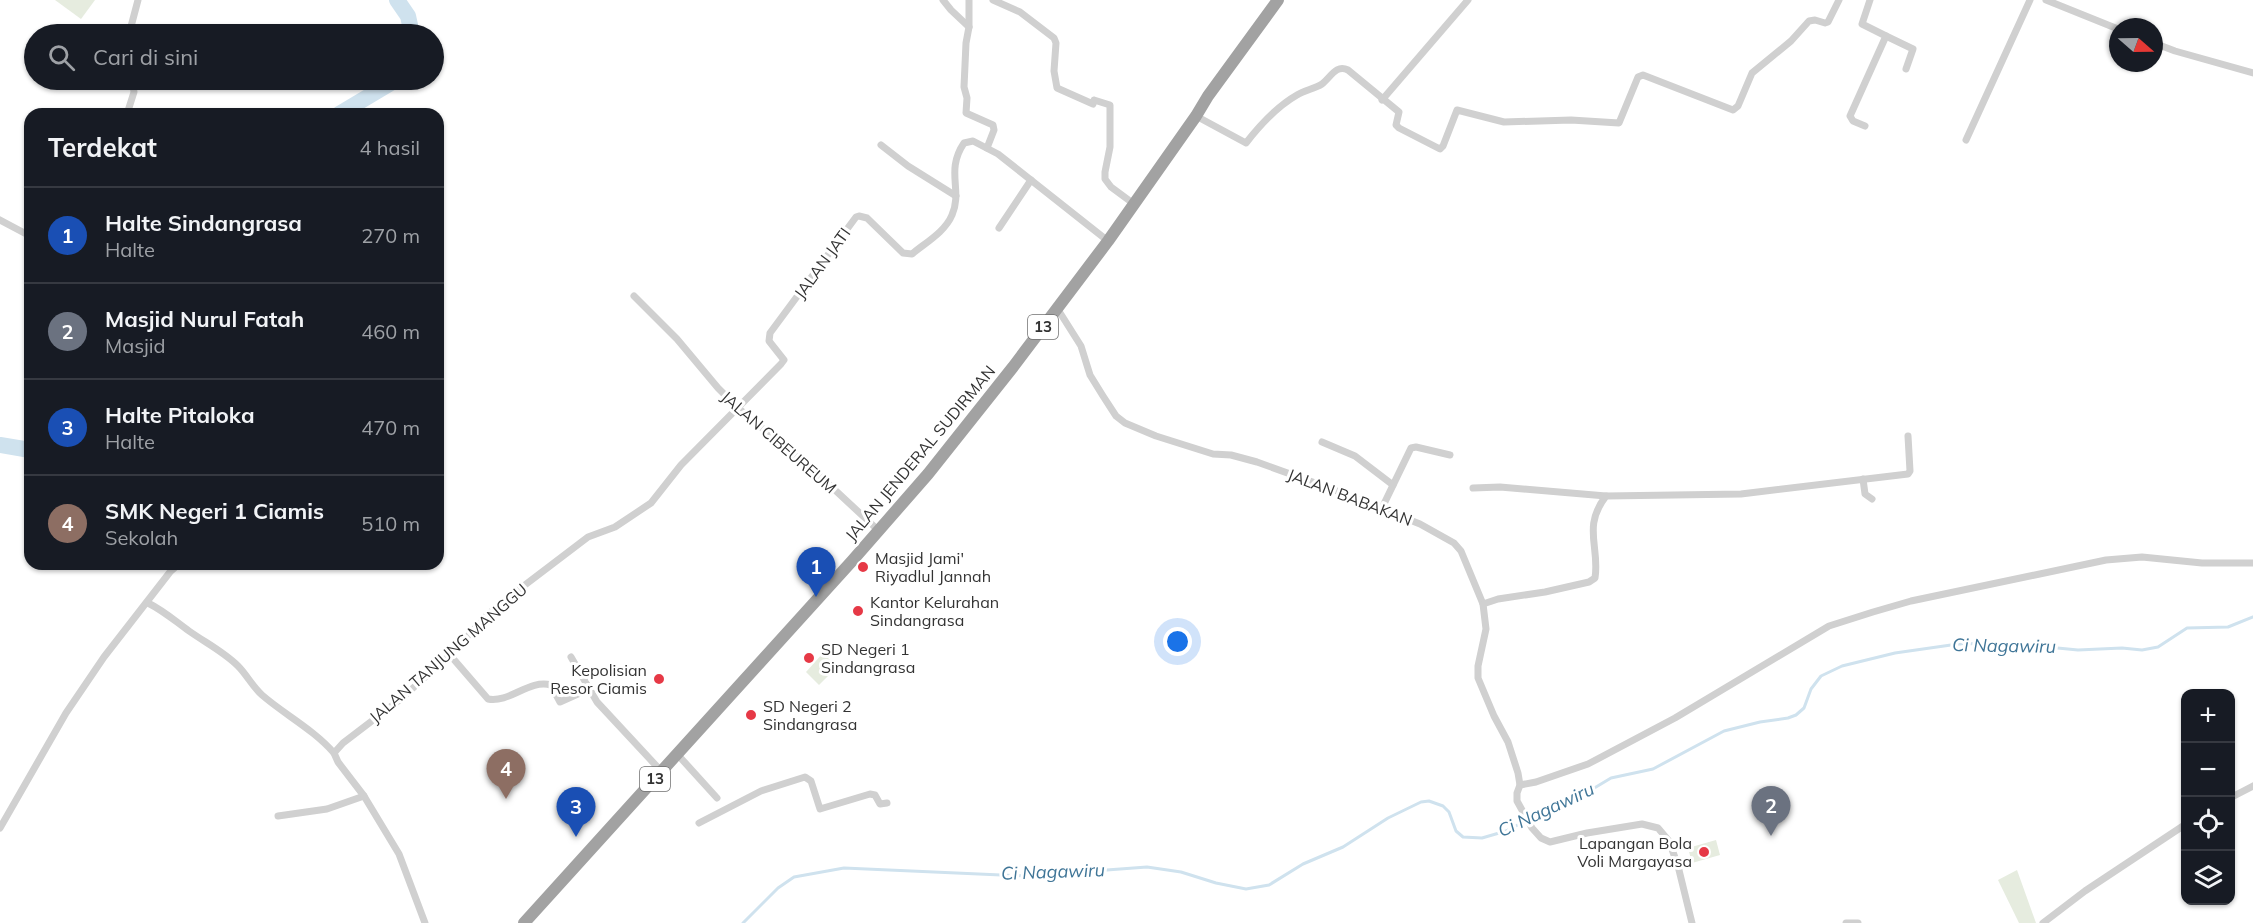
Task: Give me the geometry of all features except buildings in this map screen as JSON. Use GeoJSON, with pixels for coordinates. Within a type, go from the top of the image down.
{"type":"FeatureCollection","features":[{"type":"Feature","properties":{"kind":"highway","name":"JALAN JENDERAL SUDIRMAN"},"geometry":{"type":"LineString","coordinates":[[525,923],[879,531],[962,432],[1108,241],[1197,116],[1208,96],[1278,0]]}},
{"type":"Feature","properties":{"kind":"street"},"geometry":{"type":"LineString","coordinates":[[132,24],[138,0]]}},
{"type":"Feature","properties":{"kind":"street"},"geometry":{"type":"LineString","coordinates":[[944,0],[969,27]]}},
{"type":"Feature","properties":{"kind":"street"},"geometry":{"type":"LineString","coordinates":[[969,0],[964,87],[967,98],[964,110],[993,125],[994,130],[987,148],[1108,241]]}},
{"type":"Feature","properties":{"kind":"street"},"geometry":{"type":"LineString","coordinates":[[993,0],[1020,12],[1054,38],[1056,43],[1054,71],[1057,88],[1086,102],[1093,104],[1094,100],[1110,105],[1110,147],[1106,178],[1111,187],[1134,204]]}},
{"type":"Feature","properties":{"kind":"street"},"geometry":{"type":"LineString","coordinates":[[1382,100],[1468,0]]}},
{"type":"Feature","properties":{"kind":"street"},"geometry":{"type":"LineString","coordinates":[[1197,116],[1246,143],[1286,102],[1323,83],[1337,69],[1342,68],[1348,70],[1399,112],[1396,125],[1399,128],[1440,149],[1457,110],[1504,122],[1571,120],[1619,123],[1640,75],[1733,110],[1738,106],[1752,73],[1791,41],[1809,21],[1828,22],[1839,0]]}},
{"type":"Feature","properties":{"kind":"street"},"geometry":{"type":"LineString","coordinates":[[1870,0],[1862,24],[1913,49],[1906,69]]}},
{"type":"Feature","properties":{"kind":"street"},"geometry":{"type":"LineString","coordinates":[[1966,140],[2030,0]]}},
{"type":"Feature","properties":{"kind":"street"},"geometry":{"type":"LineString","coordinates":[[2046,0],[2109,25]]}},
{"type":"Feature","properties":{"kind":"street"},"geometry":{"type":"LineString","coordinates":[[1865,126],[1853,121],[1851,116],[1886,36]]}},
{"type":"Feature","properties":{"kind":"street"},"geometry":{"type":"LineString","coordinates":[[2163,46],[2253,74]]}},
{"type":"Feature","properties":{"kind":"street"},"geometry":{"type":"LineString","coordinates":[[129,108],[134,90]]}},
{"type":"Feature","properties":{"kind":"street","name":"JALAN JATI"},"geometry":{"type":"LineString","coordinates":[[738,408],[781,364],[782,356],[769,341],[770,333],[856,217],[867,218],[903,254],[909,255],[944,228],[953,214],[956,196],[954,170],[964,143],[969,141],[987,148]]}},
{"type":"Feature","properties":{"kind":"street"},"geometry":{"type":"LineString","coordinates":[[881,146],[956,196]]}},
{"type":"Feature","properties":{"kind":"street"},"geometry":{"type":"LineString","coordinates":[[999,228],[1031,180]]}},
{"type":"Feature","properties":{"kind":"street"},"geometry":{"type":"LineString","coordinates":[[0,220],[24,233]]}},
{"type":"Feature","properties":{"kind":"street","name":"JALAN CIBEUREUM"},"geometry":{"type":"LineString","coordinates":[[634,296],[672,333],[718,388],[738,408],[821,477],[879,531]]}},
{"type":"Feature","properties":{"kind":"street","name":"JALAN BABAKAN"},"geometry":{"type":"LineString","coordinates":[[1057,308],[1081,346],[1090,375],[1116,416],[1125,423],[1156,436],[1213,454],[1231,455],[1257,462],[1382,508],[1432,530],[1454,543],[1461,551],[1483,604],[1486,629],[1478,666],[1479,678],[1494,716],[1508,742],[1520,785],[1516,797],[1532,828],[1541,838],[1550,842],[1642,824],[1659,828],[1669,841],[1678,866],[1692,923]]}},
{"type":"Feature","properties":{"kind":"street","name":"JALAN TANJUNG MANGGU"},"geometry":{"type":"LineString","coordinates":[[334,753],[352,736],[402,698],[450,655],[487,615],[517,591],[588,537],[615,527],[651,503],[681,465],[738,408]]}},
{"type":"Feature","properties":{"kind":"street"},"geometry":{"type":"LineString","coordinates":[[1473,488],[1500,487],[1606,496],[1741,494],[1908,474],[1910,471],[1908,436]]}},
{"type":"Feature","properties":{"kind":"street"},"geometry":{"type":"LineString","coordinates":[[1322,442],[1355,456],[1393,484]]}},
{"type":"Feature","properties":{"kind":"street"},"geometry":{"type":"LineString","coordinates":[[1382,508],[1411,448],[1450,454]]}},
{"type":"Feature","properties":{"kind":"street"},"geometry":{"type":"LineString","coordinates":[[1863,479],[1865,494],[1872,499]]}},
{"type":"Feature","properties":{"kind":"street"},"geometry":{"type":"LineString","coordinates":[[1483,604],[1589,582],[1595,578],[1593,525],[1597,511],[1606,496]]}},
{"type":"Feature","properties":{"kind":"street"},"geometry":{"type":"LineString","coordinates":[[1520,785],[1536,782],[1588,764],[1675,718],[1829,626],[1873,612],[1911,601],[2106,560],[2150,557],[2202,563],[2253,563]]}},
{"type":"Feature","properties":{"kind":"street"},"geometry":{"type":"LineString","coordinates":[[0,828],[66,713],[104,657],[172,570]]}},
{"type":"Feature","properties":{"kind":"street"},"geometry":{"type":"LineString","coordinates":[[148,603],[166,612],[190,632],[226,655],[241,669],[254,688],[308,729],[334,753],[338,762],[364,796],[399,854],[425,923]]}},
{"type":"Feature","properties":{"kind":"street"},"geometry":{"type":"LineString","coordinates":[[450,655],[488,699],[499,699],[535,685],[544,684],[551,686],[560,702],[589,689]]}},
{"type":"Feature","properties":{"kind":"street"},"geometry":{"type":"LineString","coordinates":[[571,657],[597,702],[662,772]]}},
{"type":"Feature","properties":{"kind":"street"},"geometry":{"type":"LineString","coordinates":[[678,755],[717,798]]}},
{"type":"Feature","properties":{"kind":"street"},"geometry":{"type":"LineString","coordinates":[[699,823],[761,791],[805,777],[810,781],[820,809]]}},
{"type":"Feature","properties":{"kind":"street"},"geometry":{"type":"LineString","coordinates":[[2232,797],[2253,786]]}},
{"type":"Feature","properties":{"kind":"street"},"geometry":{"type":"LineString","coordinates":[[812,813],[870,794],[875,795],[880,804],[887,803]]}},
{"type":"Feature","properties":{"kind":"street"},"geometry":{"type":"LineString","coordinates":[[278,816],[327,809],[364,796]]}},
{"type":"Feature","properties":{"kind":"street"},"geometry":{"type":"LineString","coordinates":[[2043,923],[2112,872],[2181,827]]}},
{"type":"Feature","properties":{"kind":"street"},"geometry":{"type":"LineString","coordinates":[[1846,923],[1858,923]]}},
{"type":"Feature","properties":{"kind":"shaded area"},"geometry":{"type":"Polygon","coordinates":[[[55,0],[95,0],[81,19],[55,0]]]}},
{"type":"Feature","properties":{"kind":"shaded area"},"geometry":{"type":"Polygon","coordinates":[[[823,653],[837,667],[819,685],[806,672],[823,653]]]}},
{"type":"Feature","properties":{"kind":"shaded area","name":"Lapangan Bola Voli Margayasa"},"geometry":{"type":"Polygon","coordinates":[[[1716,840],[1720,855],[1692,863],[1688,848],[1716,840]]]}},
{"type":"Feature","properties":{"kind":"shaded area"},"geometry":{"type":"Polygon","coordinates":[[[2017,870],[2036,923],[2019,923],[1998,880],[2017,870]]]}},
{"type":"Feature","properties":{"kind":"waterway"},"geometry":{"type":"LineString","coordinates":[[397,0],[408,16],[410,24]]}},
{"type":"Feature","properties":{"kind":"waterway"},"geometry":{"type":"LineString","coordinates":[[349,108],[379,90]]}},
{"type":"Feature","properties":{"kind":"waterway"},"geometry":{"type":"LineString","coordinates":[[0,445],[24,449]]}},
{"type":"Feature","properties":{"kind":"waterway","name":"Ci Nagawiru"},"geometry":{"type":"LineString","coordinates":[[743,923],[778,888],[794,877],[844,868],[1026,876],[1147,867],[1181,872],[1246,889],[1269,885],[1303,864],[1343,847],[1388,818],[1421,802],[1429,801],[1443,806],[1449,812],[1456,831],[1463,837],[1482,838],[1506,831],[1576,799],[1611,778],[1653,769],[1724,731],[1796,715],[1804,708],[1811,689],[1821,676],[1842,666],[1895,653],[1958,644],[2008,643],[2078,650],[2122,648],[2142,650],[2158,647],[2187,628],[2228,627],[2253,617]]}},
{"type":"Feature","properties":{"kind":"place","name":"Masjid Jami' Riyadlul Jannah"},"geometry":{"type":"Point","coordinates":[863,567]}},
{"type":"Feature","properties":{"kind":"place","name":"Halte Sindangrasa"},"geometry":{"type":"Point","coordinates":[816,597]}},
{"type":"Feature","properties":{"kind":"place","name":"Kantor Kelurahan Sindangrasa"},"geometry":{"type":"Point","coordinates":[858,611]}},
{"type":"Feature","properties":{"kind":"place","name":"SD Negeri 1 Sindangrasa"},"geometry":{"type":"Point","coordinates":[809,658]}},
{"type":"Feature","properties":{"kind":"place","name":"Kepolisian Resor Ciamis"},"geometry":{"type":"Point","coordinates":[659,679]}},
{"type":"Feature","properties":{"kind":"place","name":"SD Negeri 2 Sindangrasa"},"geometry":{"type":"Point","coordinates":[751,715]}},
{"type":"Feature","properties":{"kind":"place","name":"SMK Negeri 1 Ciamis"},"geometry":{"type":"Point","coordinates":[506,799]}},
{"type":"Feature","properties":{"kind":"place","name":"Masjid Nurul Fatah"},"geometry":{"type":"Point","coordinates":[1771,836]}},
{"type":"Feature","properties":{"kind":"place","name":"Halte Pitaloka"},"geometry":{"type":"Point","coordinates":[576,837]}},
{"type":"Feature","properties":{"kind":"place","name":"Lapangan Bola Voli Margayasa"},"geometry":{"type":"Point","coordinates":[1704,852]}}]}
